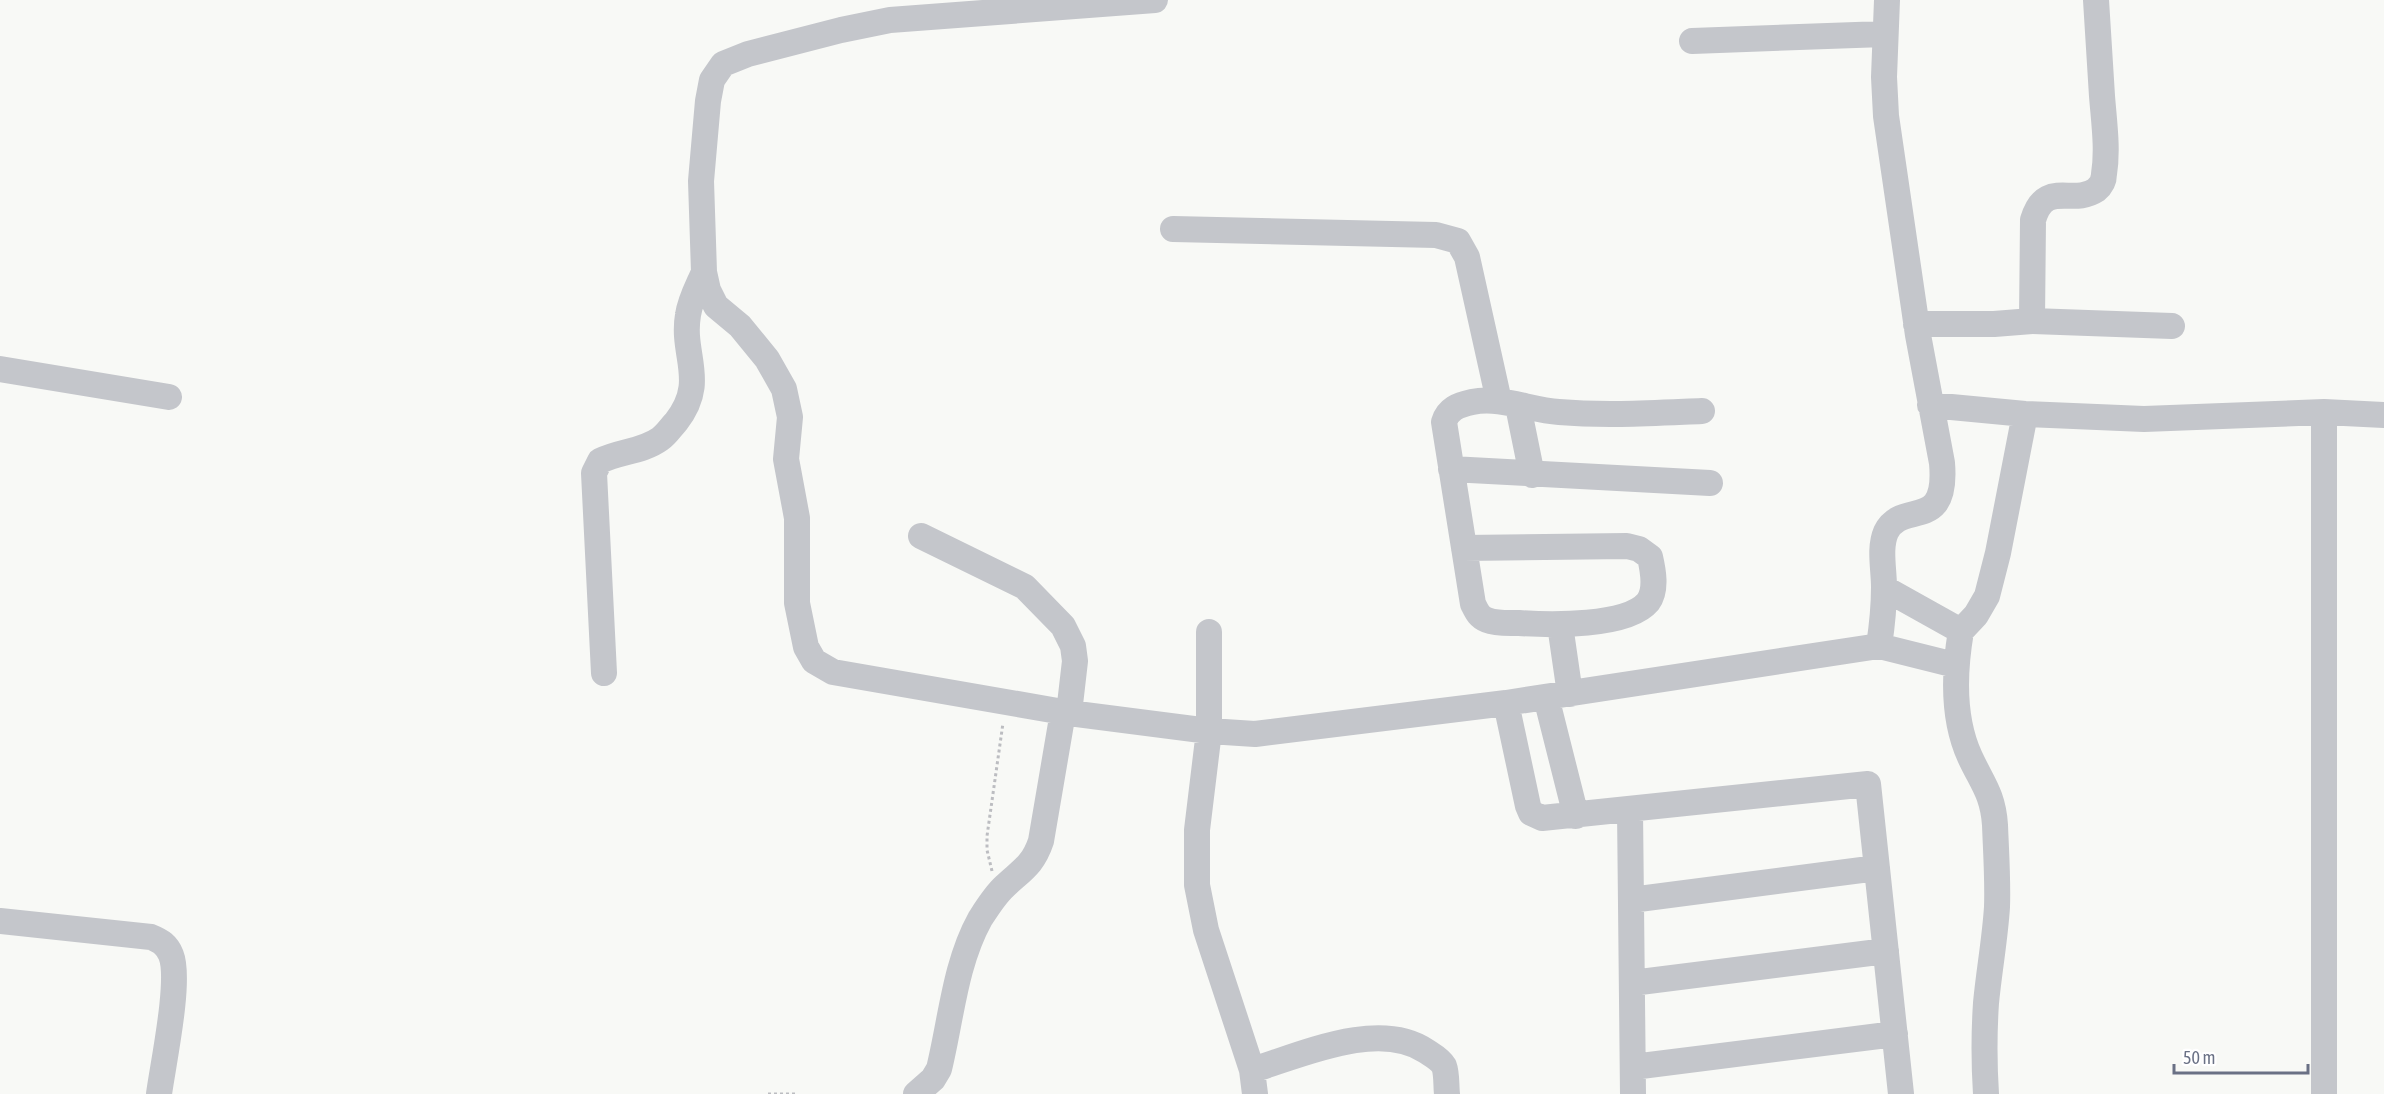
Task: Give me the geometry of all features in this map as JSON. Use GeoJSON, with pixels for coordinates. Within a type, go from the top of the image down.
{"type":"FeatureCollection","features":[{"type":"Feature","properties":{"kind":"street"},"geometry":{"type":"LineString","coordinates":[[1155,0],[890,20],[748,54],[723,64],[712,80],[704,146],[701,210],[704,272],[708,290],[716,306],[740,326],[767,359],[784,389],[788,403],[790,417],[786,459],[797,518],[797,603],[806,647],[814,661],[833,672],[1066,712],[1209,731],[1255,734],[1558,696],[1879,646],[1955,665]]}},
{"type":"Feature","properties":{"kind":"street"},"geometry":{"type":"LineString","coordinates":[[1879,646],[1884,588],[1883,546],[1886,533],[1891,524],[1902,518],[1921,513],[1937,502],[1943,492],[1942,463],[1916,324],[1886,116],[1884,34],[1887,0]]}},
{"type":"Feature","properties":{"kind":"street"},"geometry":{"type":"LineString","coordinates":[[2032,321],[2033,220],[2036,209],[2042,200],[2053,195],[2088,194],[2098,189],[2103,181],[2105,131],[2096,0]]}},
{"type":"Feature","properties":{"kind":"street"},"geometry":{"type":"LineString","coordinates":[[1692,41],[1884,34]]}},
{"type":"Feature","properties":{"kind":"street"},"geometry":{"type":"LineString","coordinates":[[1173,230],[1436,235],[1458,242],[1467,257],[1508,403],[1532,475]]}},
{"type":"Feature","properties":{"kind":"street"},"geometry":{"type":"LineString","coordinates":[[604,672],[594,473],[600,462],[607,458],[646,448],[663,437],[680,417],[690,397],[693,376],[687,331],[688,315],[704,272]]}},
{"type":"Feature","properties":{"kind":"street"},"geometry":{"type":"LineString","coordinates":[[1916,324],[2032,321],[2172,326]]}},
{"type":"Feature","properties":{"kind":"street"},"geometry":{"type":"LineString","coordinates":[[0,369],[169,397]]}},
{"type":"Feature","properties":{"kind":"street"},"geometry":{"type":"LineString","coordinates":[[1464,549],[1627,546],[1639,549],[1650,558],[1654,585],[1649,601],[1638,610],[1598,621],[1560,625],[1489,621],[1478,615],[1473,604],[1445,434],[1444,422],[1447,412],[1456,406],[1473,401],[1602,415],[1702,411]]}},
{"type":"Feature","properties":{"kind":"street"},"geometry":{"type":"LineString","coordinates":[[1930,405],[2025,414],[2144,419],[2324,412],[2384,416]]}},
{"type":"Feature","properties":{"kind":"street"},"geometry":{"type":"LineString","coordinates":[[2324,412],[2325,1094]]}},
{"type":"Feature","properties":{"kind":"street"},"geometry":{"type":"LineString","coordinates":[[1986,1094],[1984,1054],[1986,1000],[1997,905],[1995,823],[1992,801],[1970,757],[1962,735],[1955,665],[1961,631],[1976,615],[1987,596],[1998,554],[2025,414]]}},
{"type":"Feature","properties":{"kind":"street"},"geometry":{"type":"LineString","coordinates":[[1451,469],[1710,483]]}},
{"type":"Feature","properties":{"kind":"street"},"geometry":{"type":"LineString","coordinates":[[916,1094],[933,1079],[939,1069],[964,959],[979,920],[1004,886],[1023,872],[1035,857],[1038,849],[1075,662],[1073,646],[1063,626],[1025,587],[921,536]]}},
{"type":"Feature","properties":{"kind":"street"},"geometry":{"type":"LineString","coordinates":[[1884,588],[1961,631]]}},
{"type":"Feature","properties":{"kind":"street"},"geometry":{"type":"LineString","coordinates":[[1560,625],[1558,696],[1576,816]]}},
{"type":"Feature","properties":{"kind":"street"},"geometry":{"type":"LineString","coordinates":[[1209,632],[1209,731],[1197,830],[1197,885],[1206,930],[1253,1082],[1351,1041],[1378,1037],[1398,1039],[1419,1046],[1438,1059],[1444,1067],[1447,1094]]}},
{"type":"Feature","properties":{"kind":"street"},"geometry":{"type":"LineString","coordinates":[[1506,703],[1525,795],[1531,813],[1542,818],[1868,784],[1901,1094]]}},
{"type":"Feature","properties":{"kind":"street"},"geometry":{"type":"LineString","coordinates":[[1630,810],[1633,1094]]}},
{"type":"Feature","properties":{"kind":"street"},"geometry":{"type":"LineString","coordinates":[[1631,900],[1877,868]]}},
{"type":"Feature","properties":{"kind":"street"},"geometry":{"type":"LineString","coordinates":[[0,921],[151,938],[161,942],[168,949],[175,969],[159,1094]]}},
{"type":"Feature","properties":{"kind":"street"},"geometry":{"type":"LineString","coordinates":[[1632,983],[1886,951]]}},
{"type":"Feature","properties":{"kind":"street"},"geometry":{"type":"LineString","coordinates":[[1633,1067],[1895,1034]]}},
{"type":"Feature","properties":{"kind":"path"},"geometry":{"type":"LineString","coordinates":[[1004,886],[993,873],[987,850],[1006,702]]}},
{"type":"Feature","properties":{"kind":"path"},"geometry":{"type":"LineString","coordinates":[[768,1094],[798,1094]]}}]}
